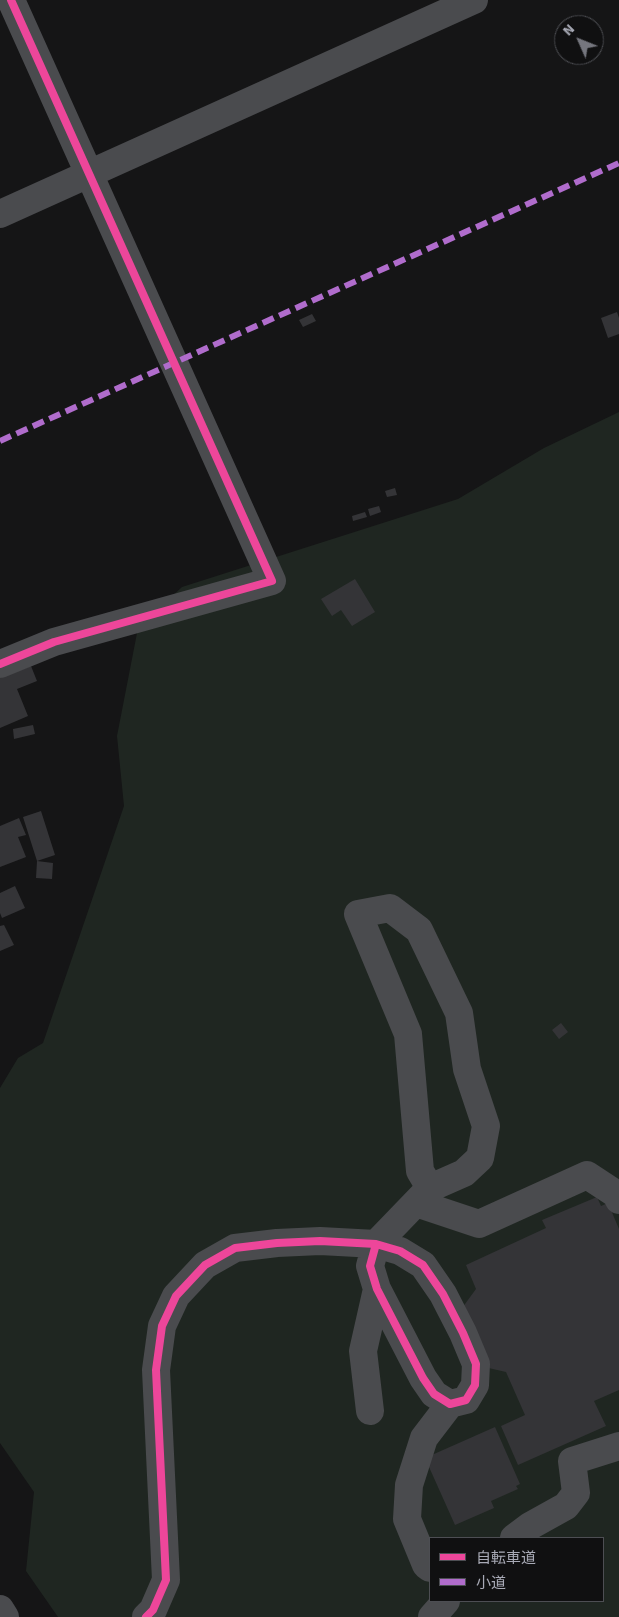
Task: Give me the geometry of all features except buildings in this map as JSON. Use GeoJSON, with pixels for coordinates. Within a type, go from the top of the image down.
{"type":"FeatureCollection","features":[{"type":"Feature","properties":{"kind":"street"},"geometry":{"type":"LineString","coordinates":[[0,664],[54,642],[272,581],[11,0]]}},
{"type":"Feature","properties":{"kind":"street"},"geometry":{"type":"LineString","coordinates":[[0,214],[474,0]]}},
{"type":"Feature","properties":{"kind":"street"},"geometry":{"type":"LineString","coordinates":[[423,1195],[408,1034],[358,914],[390,908],[419,930],[459,1013],[466,1069],[486,1126],[480,1158],[464,1173],[423,1195],[376,1244],[370,1266],[377,1288],[423,1378],[434,1394],[450,1404]]}},
{"type":"Feature","properties":{"kind":"street"},"geometry":{"type":"LineString","coordinates":[[423,1195],[479,1224],[587,1175],[616,1194],[619,1200]]}},
{"type":"Feature","properties":{"kind":"street"},"geometry":{"type":"LineString","coordinates":[[146,1617],[153,1610],[166,1580],[156,1370],[162,1326],[176,1296],[205,1266],[235,1248],[311,1241],[376,1244],[400,1251],[423,1264],[443,1294],[476,1364],[475,1385],[466,1400],[450,1404],[424,1438],[409,1485],[407,1519],[426,1565],[429,1567]]}},
{"type":"Feature","properties":{"kind":"street"},"geometry":{"type":"LineString","coordinates":[[370,1411],[363,1351],[377,1288]]}},
{"type":"Feature","properties":{"kind":"street"},"geometry":{"type":"LineString","coordinates":[[515,1537],[530,1526],[566,1506],[576,1493],[572,1461],[619,1446]]}},
{"type":"Feature","properties":{"kind":"street"},"geometry":{"type":"LineString","coordinates":[[432,1617],[445,1602]]}},
{"type":"Feature","properties":{"kind":"street"},"geometry":{"type":"LineString","coordinates":[[0,1609],[5,1617]]}},
{"type":"Feature","properties":{"kind":"shaded area"},"geometry":{"type":"Polygon","coordinates":[[[619,412],[619,1617],[58,1617],[26,1571],[34,1492],[0,1443],[0,1088],[18,1058],[43,1043],[124,806],[117,736],[138,628],[182,587],[458,499],[544,448],[619,412]]]}},
{"type":"Feature","properties":{"kind":"marked path"},"geometry":{"type":"LineString","coordinates":[[0,441],[619,163]]}},
{"type":"Feature","properties":{"kind":"cycle path"},"geometry":{"type":"LineString","coordinates":[[0,664],[54,642],[272,581],[11,0]]}},
{"type":"Feature","properties":{"kind":"cycle path"},"geometry":{"type":"LineString","coordinates":[[146,1617],[153,1610],[166,1580],[156,1370],[162,1326],[176,1296],[205,1265],[235,1248],[277,1243],[320,1241],[376,1244],[400,1251],[423,1265],[443,1294],[463,1333],[476,1364],[475,1385],[466,1400],[450,1404],[434,1394],[423,1378],[377,1289],[370,1266],[376,1244]]}}]}
